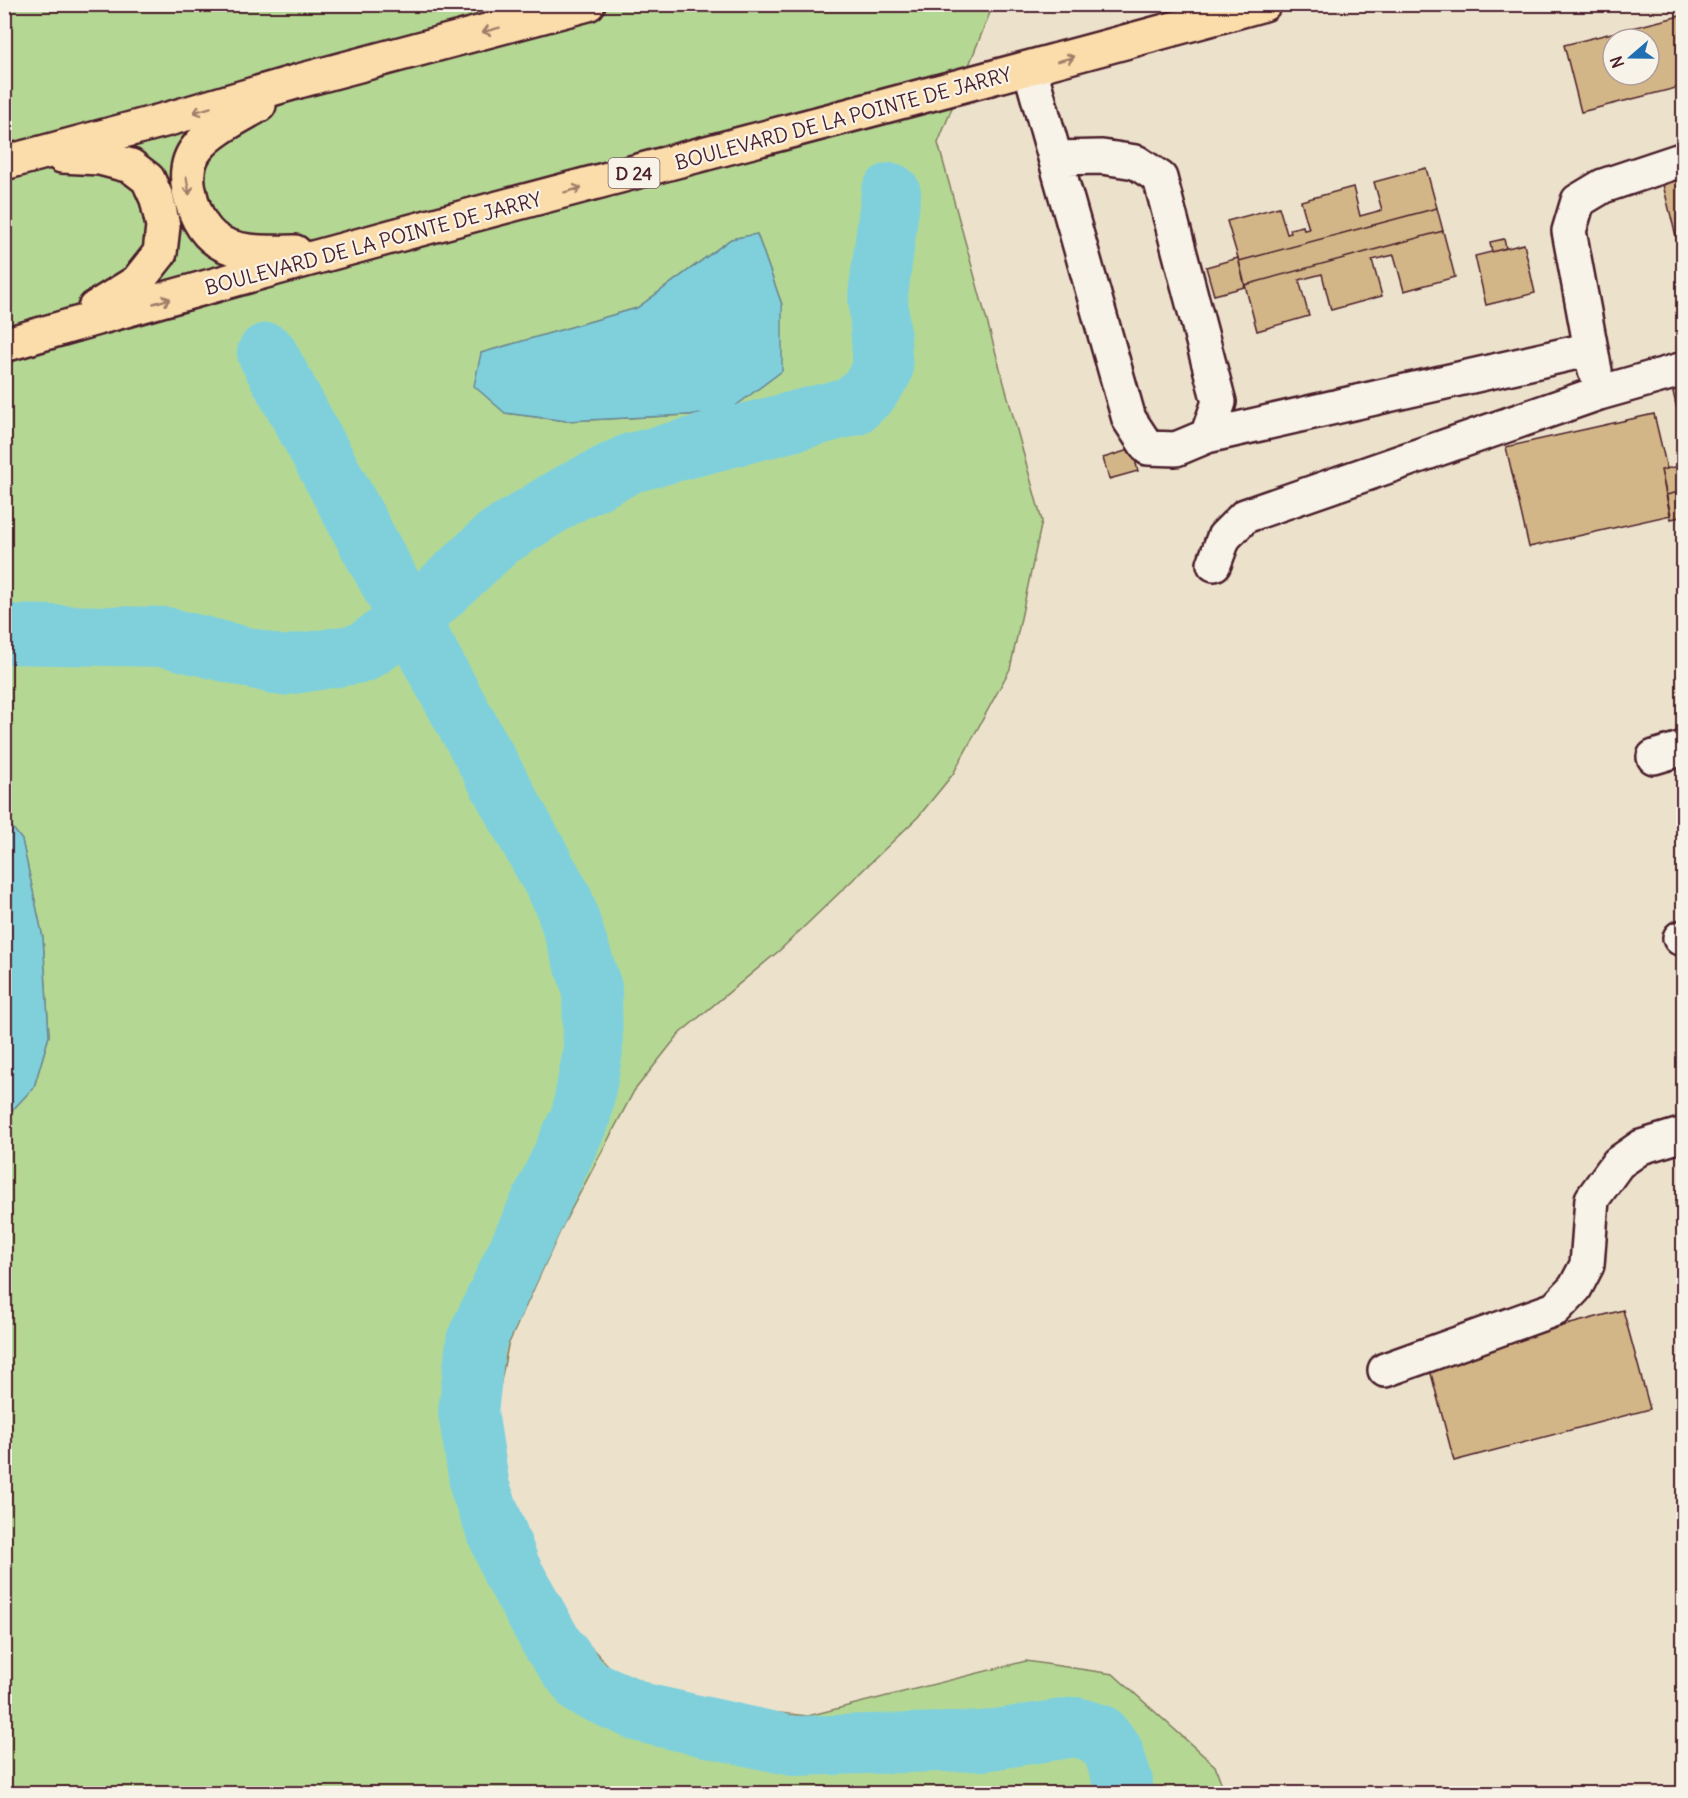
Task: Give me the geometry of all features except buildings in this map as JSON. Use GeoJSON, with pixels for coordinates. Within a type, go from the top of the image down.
{"type":"FeatureCollection","features":[{"type":"Feature","properties":{"kind":"main road"},"geometry":{"type":"LineString","coordinates":[[4,163],[588,4]]}},
{"type":"Feature","properties":{"kind":"main road","name":"BOULEVARD DE LA POINTE DE JARRY"},"geometry":{"type":"LineString","coordinates":[[4,345],[338,251],[1030,69],[1264,4]]}},
{"type":"Feature","properties":{"kind":"main road"},"geometry":{"type":"LineString","coordinates":[[299,81],[227,124],[198,147],[189,162],[186,178],[191,200],[199,223],[216,240],[229,247],[255,253],[338,251]]}},
{"type":"Feature","properties":{"kind":"main road"},"geometry":{"type":"LineString","coordinates":[[37,154],[100,158],[131,166],[148,179],[157,199],[163,226],[160,253],[137,282],[63,328]]}},
{"type":"Feature","properties":{"kind":"lane"},"geometry":{"type":"LineString","coordinates":[[1030,69],[1129,419],[1148,448],[1176,449],[1207,436],[1591,349]]}},
{"type":"Feature","properties":{"kind":"lane"},"geometry":{"type":"LineString","coordinates":[[1055,158],[1102,157],[1136,162],[1160,178],[1219,402],[1207,436]]}},
{"type":"Feature","properties":{"kind":"lane"},"geometry":{"type":"LineString","coordinates":[[1599,393],[1569,231],[1578,201],[1603,186],[1683,159]]}},
{"type":"Feature","properties":{"kind":"lane"},"geometry":{"type":"LineString","coordinates":[[1214,564],[1224,537],[1245,516],[1599,393],[1683,369]]}},
{"type":"Feature","properties":{"kind":"lane"},"geometry":{"type":"LineString","coordinates":[[1385,1370],[1555,1309],[1575,1288],[1587,1265],[1592,1199],[1618,1163],[1641,1147],[1683,1134]]}},
{"type":"Feature","properties":{"kind":"shaded area"},"geometry":{"type":"Polygon","coordinates":[[[993,5],[1683,5],[1683,1793],[1225,1793],[1215,1766],[1026,1661],[808,1716],[711,1706],[625,1683],[583,1639],[547,1582],[510,1496],[495,1412],[508,1345],[563,1225],[634,1091],[680,1033],[780,950],[918,817],[953,774],[1042,521],[938,143],[993,5]]]}},
{"type":"Feature","properties":{"kind":"green space"},"geometry":{"type":"Polygon","coordinates":[[[5,5],[993,5],[938,143],[1042,521],[1010,669],[953,774],[918,817],[780,950],[680,1033],[634,1091],[563,1225],[508,1345],[495,1412],[510,1496],[547,1582],[583,1639],[625,1683],[711,1706],[808,1716],[1026,1661],[1113,1674],[1215,1766],[1225,1793],[5,1793],[4,1118],[34,1087],[49,1036],[43,938],[22,840],[4,818],[5,5]],[[757,234],[731,239],[637,308],[481,353],[505,413],[567,421],[726,413],[782,305],[757,234]]]}},
{"type":"Feature","properties":{"kind":"water"},"geometry":{"type":"Polygon","coordinates":[[[757,234],[782,305],[782,371],[726,413],[567,421],[505,413],[474,386],[481,353],[637,308],[731,239],[757,234]]]}},
{"type":"Feature","properties":{"kind":"water"},"geometry":{"type":"Polygon","coordinates":[[[5,818],[22,840],[43,938],[49,1036],[34,1087],[5,1118],[5,818]]]}},
{"type":"Feature","properties":{"kind":"waterway"},"geometry":{"type":"LineString","coordinates":[[891,193],[878,296],[883,370],[869,391],[853,406],[631,463],[565,496],[498,538],[410,620],[563,900],[592,988],[593,1051],[581,1116],[476,1341],[468,1412],[480,1488],[511,1569],[553,1645],[584,1687],[643,1713],[793,1746],[983,1741],[1076,1727],[1099,1734],[1113,1751],[1123,1782],[1122,1794]]}},
{"type":"Feature","properties":{"kind":"waterway"},"geometry":{"type":"LineString","coordinates":[[4,634],[166,637],[282,666],[362,653],[410,620],[267,353]]}}]}
